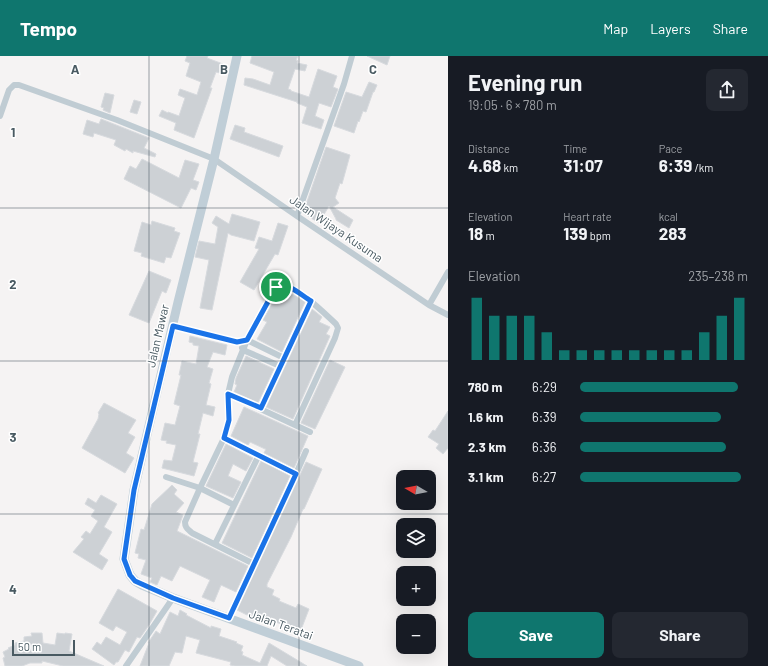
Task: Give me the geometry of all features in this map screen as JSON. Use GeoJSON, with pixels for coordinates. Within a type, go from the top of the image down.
{"type":"FeatureCollection","features":[{"type":"Feature","properties":{"kind":"street","name":"Jalan Mawar"},"geometry":{"type":"LineString","coordinates":[[173,598],[135,581],[130,575],[124,559],[134,490],[214,159],[237,56]]}},
{"type":"Feature","properties":{"kind":"street"},"geometry":{"type":"LineString","coordinates":[[297,216],[344,84],[352,56]]}},
{"type":"Feature","properties":{"kind":"street","name":"Jalan Wijaya Kusuma"},"geometry":{"type":"LineString","coordinates":[[0,116],[9,90],[14,84],[19,85],[117,120],[214,159],[429,305],[448,314]]}},
{"type":"Feature","properties":{"kind":"street"},"geometry":{"type":"LineString","coordinates":[[429,305],[448,272]]}},
{"type":"Feature","properties":{"kind":"street"},"geometry":{"type":"LineString","coordinates":[[254,564],[192,532],[185,526],[185,522],[224,438],[229,420],[228,394],[232,377],[247,340],[278,285],[290,287],[311,301],[336,324],[338,328],[335,338],[295,424]]}},
{"type":"Feature","properties":{"kind":"street"},"geometry":{"type":"LineString","coordinates":[[261,408],[311,301]]}},
{"type":"Feature","properties":{"kind":"street"},"geometry":{"type":"LineString","coordinates":[[173,326],[237,342],[247,340],[284,358]]}},
{"type":"Feature","properties":{"kind":"street"},"geometry":{"type":"LineString","coordinates":[[237,342],[243,350],[280,366]]}},
{"type":"Feature","properties":{"kind":"street"},"geometry":{"type":"LineString","coordinates":[[228,394],[310,432]]}},
{"type":"Feature","properties":{"kind":"street"},"geometry":{"type":"LineString","coordinates":[[224,438],[296,474]]}},
{"type":"Feature","properties":{"kind":"street"},"geometry":{"type":"LineString","coordinates":[[229,618],[306,451]]}},
{"type":"Feature","properties":{"kind":"street"},"geometry":{"type":"LineString","coordinates":[[216,544],[259,455]]}},
{"type":"Feature","properties":{"kind":"street"},"geometry":{"type":"LineString","coordinates":[[166,477],[200,488],[234,505]]}},
{"type":"Feature","properties":{"kind":"street"},"geometry":{"type":"LineString","coordinates":[[126,666],[173,598]]}},
{"type":"Feature","properties":{"kind":"street","name":"Jalan Teratai"},"geometry":{"type":"LineString","coordinates":[[173,598],[353,665]]}},
{"type":"Feature","properties":{"kind":"building"},"geometry":{"type":"Polygon","coordinates":[[[187,56],[208,56],[207,58],[223,64],[220,73],[216,72],[210,88],[212,88],[194,138],[174,130],[176,123],[159,116],[162,110],[179,116],[185,98],[178,95],[180,89],[197,95],[201,82],[186,76],[190,63],[185,61],[187,56]]]}},
{"type":"Feature","properties":{"kind":"building"},"geometry":{"type":"Polygon","coordinates":[[[252,56],[298,56],[296,60],[298,61],[297,63],[307,65],[305,71],[295,69],[288,89],[309,97],[318,69],[337,76],[333,87],[338,89],[331,107],[319,103],[315,116],[324,120],[321,129],[302,123],[307,107],[297,102],[244,85],[245,78],[270,85],[274,72],[250,63],[252,56]]]}},
{"type":"Feature","properties":{"kind":"building"},"geometry":{"type":"Polygon","coordinates":[[[367,56],[390,56],[387,65],[367,56]]]}},
{"type":"Feature","properties":{"kind":"building"},"geometry":{"type":"Polygon","coordinates":[[[369,82],[377,85],[366,112],[363,111],[354,133],[334,126],[346,92],[362,97],[369,82]]]}},
{"type":"Feature","properties":{"kind":"building"},"geometry":{"type":"Polygon","coordinates":[[[105,93],[114,95],[110,113],[103,110],[104,108],[101,107],[105,93]]]}},
{"type":"Feature","properties":{"kind":"building"},"geometry":{"type":"Polygon","coordinates":[[[134,100],[141,102],[137,114],[130,112],[134,100]]]}},
{"type":"Feature","properties":{"kind":"building"},"geometry":{"type":"Polygon","coordinates":[[[101,119],[149,138],[144,148],[156,154],[155,157],[133,151],[133,153],[126,149],[125,151],[114,145],[116,140],[94,133],[93,137],[83,134],[87,120],[99,124],[101,119]]]}},
{"type":"Feature","properties":{"kind":"building"},"geometry":{"type":"Polygon","coordinates":[[[235,125],[245,128],[244,132],[283,146],[279,157],[230,139],[235,125]]]}},
{"type":"Feature","properties":{"kind":"building"},"geometry":{"type":"Polygon","coordinates":[[[326,147],[350,155],[342,184],[340,183],[335,198],[339,203],[333,207],[353,220],[349,228],[336,220],[329,206],[319,223],[303,213],[326,147]]]}},
{"type":"Feature","properties":{"kind":"building"},"geometry":{"type":"Polygon","coordinates":[[[142,159],[179,178],[185,160],[199,164],[193,180],[199,182],[196,190],[191,188],[181,208],[124,179],[130,166],[136,169],[142,159]]]}},
{"type":"Feature","properties":{"kind":"building"},"geometry":{"type":"Polygon","coordinates":[[[232,214],[260,222],[254,241],[228,233],[212,310],[200,308],[209,260],[195,257],[199,241],[215,244],[218,227],[212,223],[216,216],[229,224],[232,214]]]}},
{"type":"Feature","properties":{"kind":"building"},"geometry":{"type":"Polygon","coordinates":[[[152,221],[175,228],[174,231],[180,233],[171,258],[166,257],[164,263],[141,256],[142,253],[134,251],[142,222],[151,225],[152,221]]]}},
{"type":"Feature","properties":{"kind":"building"},"geometry":{"type":"Polygon","coordinates":[[[278,223],[288,226],[278,255],[275,254],[254,290],[240,282],[259,249],[255,248],[259,237],[272,241],[278,223]]]}},
{"type":"Feature","properties":{"kind":"building"},"geometry":{"type":"Polygon","coordinates":[[[149,271],[171,280],[166,293],[162,291],[149,323],[129,315],[149,271]]]}},
{"type":"Feature","properties":{"kind":"building"},"geometry":{"type":"Polygon","coordinates":[[[282,290],[305,302],[282,352],[257,339],[267,322],[263,320],[279,291],[282,290]]]}},
{"type":"Feature","properties":{"kind":"building"},"geometry":{"type":"Polygon","coordinates":[[[312,309],[322,317],[319,322],[330,327],[326,334],[330,336],[293,419],[266,407],[312,309]]]}},
{"type":"Feature","properties":{"kind":"building"},"geometry":{"type":"Polygon","coordinates":[[[190,336],[227,345],[225,355],[213,352],[207,367],[213,369],[209,383],[211,384],[206,405],[215,407],[213,416],[203,413],[198,434],[200,434],[193,462],[198,463],[194,476],[162,468],[164,460],[172,461],[176,445],[166,443],[167,441],[161,440],[165,423],[175,425],[180,406],[174,404],[181,375],[179,375],[182,361],[196,364],[199,346],[193,345],[193,343],[189,342],[190,336]]]}},
{"type":"Feature","properties":{"kind":"building"},"geometry":{"type":"Polygon","coordinates":[[[246,356],[274,369],[258,403],[234,392],[237,385],[235,384],[236,378],[246,356]]]}},
{"type":"Feature","properties":{"kind":"building"},"geometry":{"type":"Polygon","coordinates":[[[330,360],[345,367],[315,429],[301,423],[330,360]]]}},
{"type":"Feature","properties":{"kind":"building"},"geometry":{"type":"Polygon","coordinates":[[[104,403],[136,420],[128,433],[135,437],[126,453],[134,458],[125,473],[82,448],[98,419],[98,413],[104,403]]]}},
{"type":"Feature","properties":{"kind":"building"},"geometry":{"type":"Polygon","coordinates":[[[244,407],[308,436],[294,468],[264,453],[266,449],[250,442],[248,445],[231,436],[244,407]]]}},
{"type":"Feature","properties":{"kind":"building"},"geometry":{"type":"Polygon","coordinates":[[[448,411],[448,448],[443,454],[436,448],[439,444],[428,437],[433,430],[435,431],[448,411]]]}},
{"type":"Feature","properties":{"kind":"building"},"geometry":{"type":"Polygon","coordinates":[[[226,444],[253,458],[246,471],[233,464],[228,476],[241,482],[233,498],[206,486],[226,444]]]}},
{"type":"Feature","properties":{"kind":"building"},"geometry":{"type":"Polygon","coordinates":[[[261,461],[290,476],[252,558],[222,543],[261,461]]]}},
{"type":"Feature","properties":{"kind":"building"},"geometry":{"type":"Polygon","coordinates":[[[306,462],[322,469],[291,537],[267,584],[267,587],[274,590],[272,595],[280,599],[279,601],[296,608],[298,604],[309,609],[299,635],[286,630],[288,627],[271,620],[270,622],[259,617],[257,620],[237,610],[306,462]]]}},
{"type":"Feature","properties":{"kind":"building"},"geometry":{"type":"Polygon","coordinates":[[[172,485],[177,490],[174,494],[184,503],[176,512],[183,515],[177,531],[248,566],[236,592],[221,585],[214,602],[202,597],[210,580],[180,566],[172,581],[161,576],[157,585],[150,582],[152,578],[141,574],[146,560],[138,558],[139,554],[135,553],[141,529],[144,530],[152,504],[172,485]]]}},
{"type":"Feature","properties":{"kind":"building"},"geometry":{"type":"Polygon","coordinates":[[[101,495],[117,504],[104,527],[112,532],[99,554],[108,560],[102,570],[73,552],[84,539],[81,537],[86,531],[90,534],[98,521],[91,516],[95,510],[85,504],[88,498],[96,503],[101,495]]]}},
{"type":"Feature","properties":{"kind":"building"},"geometry":{"type":"Polygon","coordinates":[[[118,589],[157,611],[140,638],[137,637],[129,652],[125,650],[118,662],[114,665],[92,649],[97,642],[101,645],[106,637],[120,645],[127,632],[116,626],[113,631],[99,623],[118,589]]]}},
{"type":"Feature","properties":{"kind":"building"},"geometry":{"type":"Polygon","coordinates":[[[180,610],[187,614],[186,615],[211,628],[211,626],[221,629],[219,636],[237,642],[236,643],[243,646],[241,651],[243,652],[242,655],[260,663],[269,643],[307,666],[287,666],[271,656],[267,666],[230,665],[231,662],[196,653],[200,640],[186,636],[182,653],[175,652],[169,666],[140,666],[148,643],[156,631],[160,634],[170,612],[178,616],[180,610]]]}},
{"type":"Feature","properties":{"kind":"building"},"geometry":{"type":"Polygon","coordinates":[[[31,633],[42,633],[43,643],[55,645],[57,633],[72,634],[69,651],[104,666],[63,666],[42,661],[42,663],[30,663],[22,666],[5,666],[3,658],[5,657],[3,652],[15,645],[15,643],[24,641],[24,637],[32,636],[31,633]]]}},
{"type":"Feature","properties":{"kind":"route"},"geometry":{"type":"LineString","coordinates":[[278,285],[283,285],[290,287],[311,301],[261,408],[228,394],[229,420],[224,438],[296,474],[229,618],[142,585],[135,581],[130,575],[124,559],[134,490],[173,326],[237,342],[247,340],[276,287],[278,285]]}}]}
